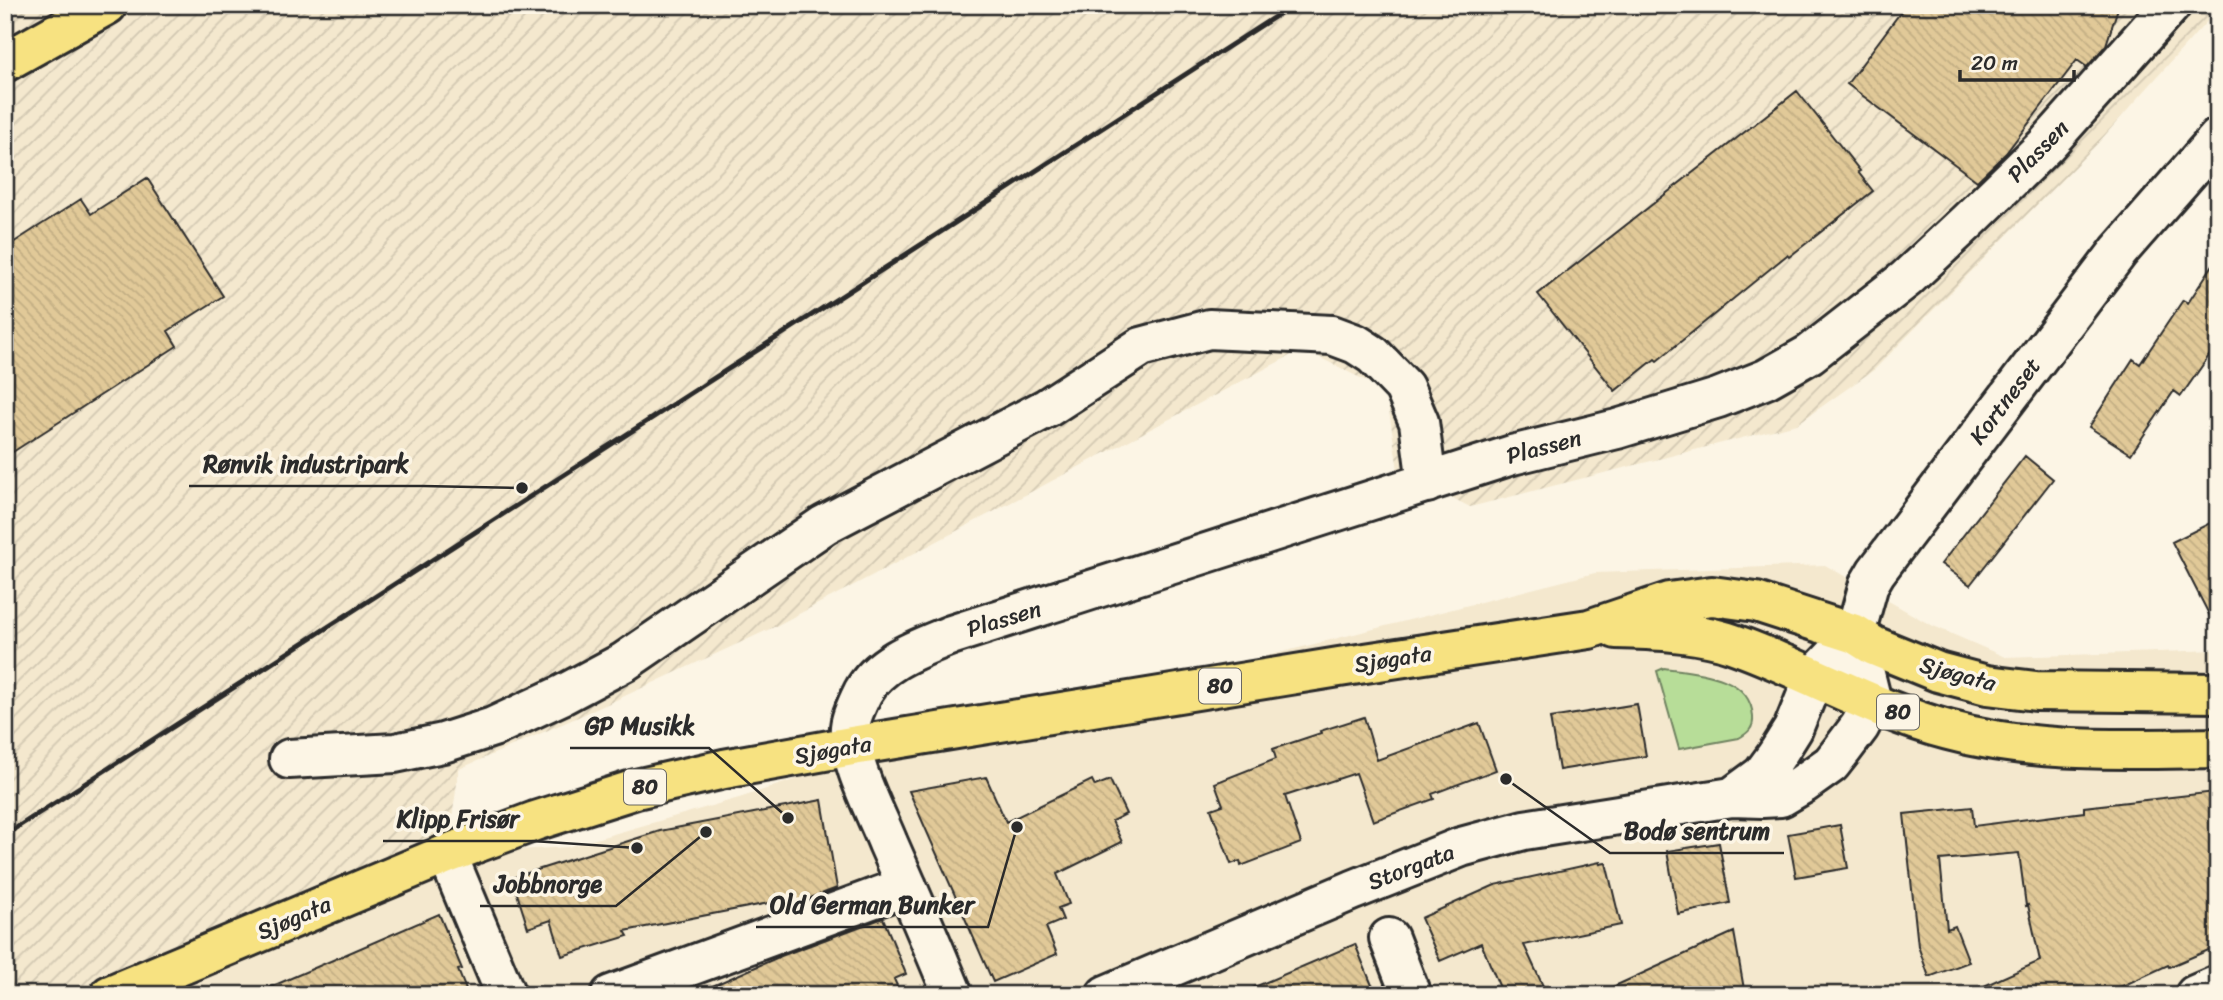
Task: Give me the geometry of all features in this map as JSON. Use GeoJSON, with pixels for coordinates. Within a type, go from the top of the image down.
{"type":"FeatureCollection","features":[{"type":"Feature","properties":{"kind":"highway"},"geometry":{"type":"LineString","coordinates":[[5,62],[107,5]]}},
{"type":"Feature","properties":{"kind":"highway","name":"Sjøgata"},"geometry":{"type":"LineString","coordinates":[[1589,629],[1668,602],[1712,596],[1756,602],[1855,634],[1905,660],[1987,685],[2036,691],[2218,692]]}},
{"type":"Feature","properties":{"kind":"highway","name":"Sjøgata"},"geometry":{"type":"LineString","coordinates":[[110,995],[447,855],[535,821],[636,789],[724,769],[852,746],[1589,629],[1673,631],[1722,640],[1872,702],[1948,730],[1998,741],[2060,747],[2218,748]]}},
{"type":"Feature","properties":{"kind":"street","name":"Plassen"},"geometry":{"type":"LineString","coordinates":[[852,746],[850,727],[864,689],[883,669],[913,651],[951,635],[1512,455],[1617,429],[1718,398],[1766,379],[1810,354],[1906,279],[2046,145],[2171,5]]}},
{"type":"Feature","properties":{"kind":"street","name":"Kortneset"},"geometry":{"type":"LineString","coordinates":[[1814,677],[1855,634],[1869,584],[1876,572],[2119,251],[2218,138]]}},
{"type":"Feature","properties":{"kind":"street"},"geometry":{"type":"LineString","coordinates":[[289,759],[395,753],[443,743],[493,727],[550,701],[624,662],[824,525],[1047,408],[1141,347],[1209,328],[1332,335],[1356,344],[1373,355],[1404,387],[1419,422],[1427,482]]}},
{"type":"Feature","properties":{"kind":"street"},"geometry":{"type":"LineString","coordinates":[[1855,634],[1872,702]]}},
{"type":"Feature","properties":{"kind":"street"},"geometry":{"type":"LineString","coordinates":[[1732,797],[1762,775],[1776,756],[1793,729],[1814,677]]}},
{"type":"Feature","properties":{"kind":"street","name":"Storgata"},"geometry":{"type":"LineString","coordinates":[[1106,995],[1461,847],[1524,830],[1732,797],[1781,797],[1830,764],[1860,726],[1872,702]]}},
{"type":"Feature","properties":{"kind":"street"},"geometry":{"type":"LineString","coordinates":[[852,746],[864,786],[953,995]]}},
{"type":"Feature","properties":{"kind":"street"},"geometry":{"type":"LineString","coordinates":[[447,855],[506,995]]}},
{"type":"Feature","properties":{"kind":"street"},"geometry":{"type":"LineString","coordinates":[[611,995],[907,886]]}},
{"type":"Feature","properties":{"kind":"street"},"geometry":{"type":"LineString","coordinates":[[1389,938],[1411,995]]}},
{"type":"Feature","properties":{"kind":"street"},"geometry":{"type":"LineString","coordinates":[[2196,995],[2218,985]]}},
{"type":"Feature","properties":{"kind":"shaded area"},"geometry":{"type":"Polygon","coordinates":[[[5,5],[2218,5],[2218,9],[2098,143],[1875,369],[1797,424],[1470,507],[1398,470],[1386,391],[1303,349],[774,627],[459,769],[447,854],[110,995],[5,995],[5,5]]]}},
{"type":"Feature","properties":{"kind":"shaded area"},"geometry":{"type":"Polygon","coordinates":[[[1825,565],[1929,624],[2005,657],[2218,650],[2218,985],[2195,995],[110,995],[447,854],[568,847],[739,798],[851,761],[1595,573],[1825,565]]]}},
{"type":"Feature","properties":{"kind":"green space"},"geometry":{"type":"Polygon","coordinates":[[[1664,668],[1706,674],[1732,684],[1743,692],[1750,703],[1753,721],[1750,730],[1739,738],[1679,749],[1657,671],[1664,668]]]}},
{"type":"Feature","properties":{"kind":"building"},"geometry":{"type":"Polygon","coordinates":[[[1906,5],[2119,5],[2106,45],[2087,67],[2077,60],[2006,153],[1977,181],[1847,84],[1906,5]]]}},
{"type":"Feature","properties":{"kind":"building"},"geometry":{"type":"Polygon","coordinates":[[[1797,91],[1873,191],[1789,257],[1787,255],[1657,361],[1655,359],[1615,391],[1538,294],[1797,91]]]}},
{"type":"Feature","properties":{"kind":"building"},"geometry":{"type":"Polygon","coordinates":[[[147,178],[223,296],[168,331],[177,346],[5,457],[5,248],[81,199],[91,214],[147,178]]]}},
{"type":"Feature","properties":{"kind":"building"},"geometry":{"type":"Polygon","coordinates":[[[2218,257],[2218,343],[2181,396],[2174,391],[2131,454],[2089,427],[2133,359],[2140,364],[2183,300],[2188,303],[2218,257]]]}},
{"type":"Feature","properties":{"kind":"building"},"geometry":{"type":"Polygon","coordinates":[[[2025,456],[2053,479],[1970,585],[1941,564],[2025,456]]]}},
{"type":"Feature","properties":{"kind":"building"},"geometry":{"type":"Polygon","coordinates":[[[2218,519],[2218,632],[2172,542],[2218,519]]]}},
{"type":"Feature","properties":{"kind":"building"},"geometry":{"type":"Polygon","coordinates":[[[1637,704],[1646,756],[1559,770],[1550,718],[1637,704]]]}},
{"type":"Feature","properties":{"kind":"building"},"geometry":{"type":"Polygon","coordinates":[[[1364,717],[1377,760],[1479,723],[1496,770],[1432,794],[1434,799],[1373,821],[1356,773],[1285,796],[1301,843],[1241,866],[1240,861],[1231,864],[1211,809],[1223,805],[1215,783],[1276,759],[1273,749],[1364,717]]]}},
{"type":"Feature","properties":{"kind":"building"},"geometry":{"type":"Polygon","coordinates":[[[986,777],[1006,822],[1092,780],[1095,786],[1110,780],[1126,814],[1112,821],[1122,842],[1057,874],[1069,904],[1058,908],[1063,920],[1046,927],[1057,954],[993,982],[909,791],[986,777]]]}},
{"type":"Feature","properties":{"kind":"building"},"geometry":{"type":"Polygon","coordinates":[[[2215,792],[2218,813],[2218,946],[2169,967],[2168,965],[2103,995],[1964,995],[2040,961],[2028,905],[2026,906],[2019,853],[1940,860],[1947,929],[1955,926],[1969,962],[1929,977],[1918,946],[1904,814],[1972,807],[1974,826],[2084,812],[2084,807],[2215,792]]]}},
{"type":"Feature","properties":{"kind":"building"},"geometry":{"type":"Polygon","coordinates":[[[822,800],[837,888],[771,913],[769,903],[625,931],[628,936],[562,956],[551,920],[528,928],[512,878],[660,831],[822,800]]]}},
{"type":"Feature","properties":{"kind":"building"},"geometry":{"type":"Polygon","coordinates":[[[1840,825],[1848,868],[1796,877],[1788,834],[1840,825]]]}},
{"type":"Feature","properties":{"kind":"building"},"geometry":{"type":"Polygon","coordinates":[[[1719,843],[1730,903],[1678,914],[1667,851],[1719,843]]]}},
{"type":"Feature","properties":{"kind":"building"},"geometry":{"type":"Polygon","coordinates":[[[1600,862],[1606,863],[1621,925],[1524,945],[1543,986],[1523,995],[1503,995],[1481,943],[1440,961],[1421,918],[1495,885],[1600,862]]]}},
{"type":"Feature","properties":{"kind":"building"},"geometry":{"type":"Polygon","coordinates":[[[439,914],[462,969],[458,970],[468,995],[252,995],[439,914]]]}},
{"type":"Feature","properties":{"kind":"building"},"geometry":{"type":"Polygon","coordinates":[[[883,918],[906,974],[894,979],[901,995],[692,995],[781,956],[883,918]]]}},
{"type":"Feature","properties":{"kind":"building"},"geometry":{"type":"Polygon","coordinates":[[[1734,932],[1745,995],[1595,995],[1694,950],[1734,932]]]}},
{"type":"Feature","properties":{"kind":"building"},"geometry":{"type":"Polygon","coordinates":[[[1355,944],[1376,995],[1236,995],[1355,944]]]}},
{"type":"Feature","properties":{"kind":"railway"},"geometry":{"type":"LineString","coordinates":[[5,835],[1293,5]]}},
{"type":"Feature","properties":{"kind":"place","name":"Rønvik industripark"},"geometry":{"type":"Point","coordinates":[522,488]}},
{"type":"Feature","properties":{"kind":"place","name":"Bodø sentrum"},"geometry":{"type":"Point","coordinates":[1506,779]}},
{"type":"Feature","properties":{"kind":"place","name":"GP Musikk"},"geometry":{"type":"Point","coordinates":[788,818]}},
{"type":"Feature","properties":{"kind":"place","name":"Old German Bunker"},"geometry":{"type":"Point","coordinates":[1017,827]}},
{"type":"Feature","properties":{"kind":"place","name":"Jobbnorge"},"geometry":{"type":"Point","coordinates":[706,832]}},
{"type":"Feature","properties":{"kind":"place","name":"Klipp Frisør"},"geometry":{"type":"Point","coordinates":[637,848]}}]}
